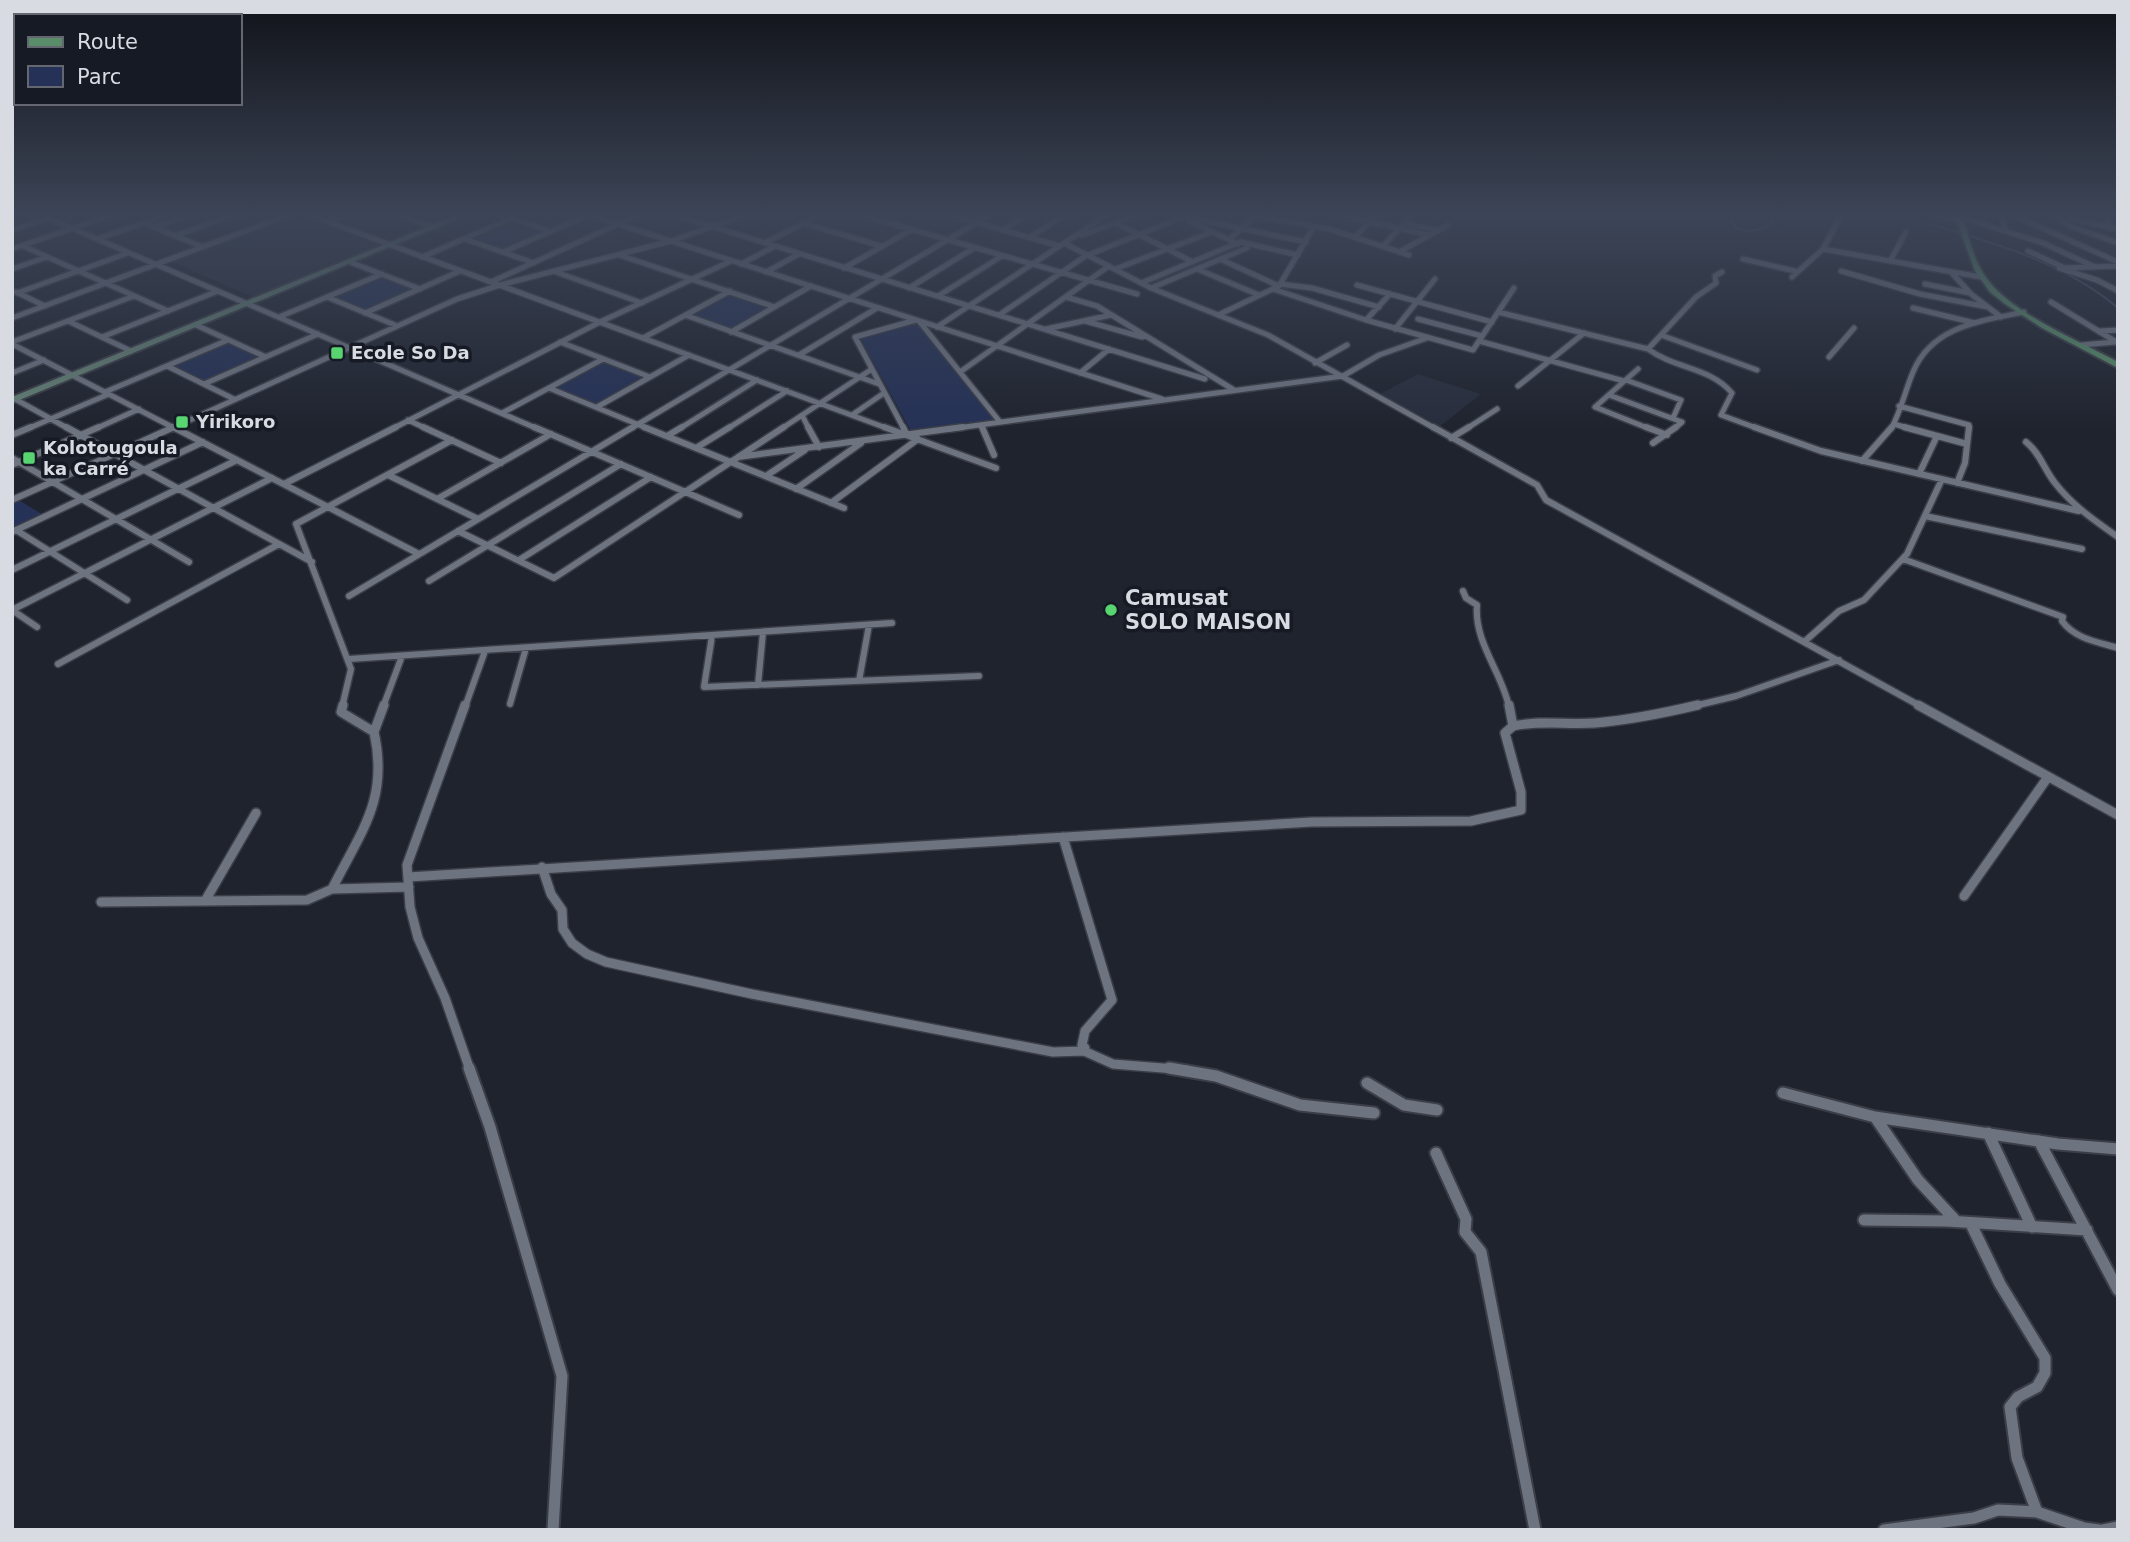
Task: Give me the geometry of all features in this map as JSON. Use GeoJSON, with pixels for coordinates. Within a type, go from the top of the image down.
{"type":"FeatureCollection","features":[{"type":"Feature","properties":{"kind":"main road"},"geometry":{"type":"LineString","coordinates":[[1990,286],[2024,313],[2118,366]]}},
{"type":"Feature","properties":{"kind":"street"},"geometry":{"type":"LineString","coordinates":[[15,292],[33,286]]}},
{"type":"Feature","properties":{"kind":"street"},"geometry":{"type":"LineString","coordinates":[[12,318],[98,286]]}},
{"type":"Feature","properties":{"kind":"street"},"geometry":{"type":"LineString","coordinates":[[112,286],[168,311]]}},
{"type":"Feature","properties":{"kind":"street"},"geometry":{"type":"LineString","coordinates":[[206,286],[739,514]]}},
{"type":"Feature","properties":{"kind":"street"},"geometry":{"type":"LineString","coordinates":[[14,399],[291,286]]}},
{"type":"Feature","properties":{"kind":"street"},"geometry":{"type":"LineString","coordinates":[[279,317],[353,286]]}},
{"type":"Feature","properties":{"kind":"street"},"geometry":{"type":"LineString","coordinates":[[412,286],[420,289]]}},
{"type":"Feature","properties":{"kind":"street"},"geometry":{"type":"LineString","coordinates":[[365,313],[427,286]]}},
{"type":"Feature","properties":{"kind":"street"},"geometry":{"type":"LineString","coordinates":[[12,500],[395,325],[457,299],[497,286]]}},
{"type":"Feature","properties":{"kind":"street"},"geometry":{"type":"LineString","coordinates":[[503,286],[996,468]]}},
{"type":"Feature","properties":{"kind":"street"},"geometry":{"type":"LineString","coordinates":[[595,286],[642,303]]}},
{"type":"Feature","properties":{"kind":"street"},"geometry":{"type":"LineString","coordinates":[[284,484],[560,342],[677,286]]}},
{"type":"Feature","properties":{"kind":"street"},"geometry":{"type":"LineString","coordinates":[[714,286],[775,307]]}},
{"type":"Feature","properties":{"kind":"street"},"geometry":{"type":"LineString","coordinates":[[732,332],[811,286],[1165,400]]}},
{"type":"Feature","properties":{"kind":"street"},"geometry":{"type":"LineString","coordinates":[[349,596],[871,286]]}},
{"type":"Feature","properties":{"kind":"street"},"geometry":{"type":"LineString","coordinates":[[903,286],[1205,379]]}},
{"type":"Feature","properties":{"kind":"street"},"geometry":{"type":"LineString","coordinates":[[938,296],[954,286]]}},
{"type":"Feature","properties":{"kind":"street"},"geometry":{"type":"LineString","coordinates":[[937,327],[999,286]]}},
{"type":"Feature","properties":{"kind":"street"},"geometry":{"type":"LineString","coordinates":[[999,315],[1041,286]]}},
{"type":"Feature","properties":{"kind":"street"},"geometry":{"type":"LineString","coordinates":[[960,372],[1082,286]]}},
{"type":"Feature","properties":{"kind":"street"},"geometry":{"type":"LineString","coordinates":[[1107,286],[1137,294]]}},
{"type":"Feature","properties":{"kind":"street"},"geometry":{"type":"LineString","coordinates":[[1147,286],[1269,335],[1537,485],[1546,500],[2118,815]]}},
{"type":"Feature","properties":{"kind":"street"},"geometry":{"type":"LineString","coordinates":[[1151,288],[1156,286]]}},
{"type":"Feature","properties":{"kind":"street"},"geometry":{"type":"LineString","coordinates":[[1237,286],[1259,295]]}},
{"type":"Feature","properties":{"kind":"street"},"geometry":{"type":"LineString","coordinates":[[1218,315],[1278,286]]}},
{"type":"Feature","properties":{"kind":"street"},"geometry":{"type":"LineString","coordinates":[[1290,286],[1312,288],[1378,307]]}},
{"type":"Feature","properties":{"kind":"street"},"geometry":{"type":"LineString","coordinates":[[1361,286],[1492,321]]}},
{"type":"Feature","properties":{"kind":"street"},"geometry":{"type":"LineString","coordinates":[[1395,329],[1429,286]]}},
{"type":"Feature","properties":{"kind":"street"},"geometry":{"type":"LineString","coordinates":[[1648,349],[1696,297],[1712,286]]}},
{"type":"Feature","properties":{"kind":"street"},"geometry":{"type":"LineString","coordinates":[[1892,286],[1988,307]]}},
{"type":"Feature","properties":{"kind":"street"},"geometry":{"type":"LineString","coordinates":[[1920,294],[1924,286]]}},
{"type":"Feature","properties":{"kind":"street"},"geometry":{"type":"LineString","coordinates":[[1930,286],[1971,294]]}},
{"type":"Feature","properties":{"kind":"street"},"geometry":{"type":"LineString","coordinates":[[1964,286],[2001,317]]}},
{"type":"Feature","properties":{"kind":"street"},"geometry":{"type":"LineString","coordinates":[[1273,289],[1395,329],[1473,350],[1514,288]]}},
{"type":"Feature","properties":{"kind":"street"},"geometry":{"type":"LineString","coordinates":[[102,337],[218,291]]}},
{"type":"Feature","properties":{"kind":"street"},"geometry":{"type":"LineString","coordinates":[[643,338],[730,291]]}},
{"type":"Feature","properties":{"kind":"street"},"geometry":{"type":"LineString","coordinates":[[15,292],[45,306]]}},
{"type":"Feature","properties":{"kind":"street"},"geometry":{"type":"LineString","coordinates":[[1366,320],[1390,294]]}},
{"type":"Feature","properties":{"kind":"street"},"geometry":{"type":"LineString","coordinates":[[12,343],[134,296]]}},
{"type":"Feature","properties":{"kind":"street"},"geometry":{"type":"LineString","coordinates":[[327,297],[395,325]]}},
{"type":"Feature","properties":{"kind":"street"},"geometry":{"type":"LineString","coordinates":[[1066,297],[1097,306],[1234,390]]}},
{"type":"Feature","properties":{"kind":"street"},"geometry":{"type":"LineString","coordinates":[[2051,302],[2117,342]]}},
{"type":"Feature","properties":{"kind":"street"},"geometry":{"type":"LineString","coordinates":[[799,355],[877,308]]}},
{"type":"Feature","properties":{"kind":"street"},"geometry":{"type":"LineString","coordinates":[[1913,308],[1976,323]]}},
{"type":"Feature","properties":{"kind":"street"},"geometry":{"type":"LineString","coordinates":[[1498,312],[1648,349],[1723,380],[1731,393],[1721,415],[1821,451],[2078,511]]}},
{"type":"Feature","properties":{"kind":"street"},"geometry":{"type":"LineString","coordinates":[[1862,461],[1894,424],[1907,381],[1931,344],[1950,332],[1976,323],[2024,313]]}},
{"type":"Feature","properties":{"kind":"street"},"geometry":{"type":"LineString","coordinates":[[685,315],[879,384]]}},
{"type":"Feature","properties":{"kind":"street"},"geometry":{"type":"LineString","coordinates":[[1044,329],[1111,315]]}},
{"type":"Feature","properties":{"kind":"street"},"geometry":{"type":"LineString","coordinates":[[1419,319],[1681,400],[1673,418]]}},
{"type":"Feature","properties":{"kind":"street"},"geometry":{"type":"LineString","coordinates":[[68,321],[131,351]]}},
{"type":"Feature","properties":{"kind":"street"},"geometry":{"type":"LineString","coordinates":[[907,435],[855,337],[917,321]]}},
{"type":"Feature","properties":{"kind":"street"},"geometry":{"type":"LineString","coordinates":[[917,321],[1000,422]]}},
{"type":"Feature","properties":{"kind":"street"},"geometry":{"type":"LineString","coordinates":[[1084,321],[1154,341]]}},
{"type":"Feature","properties":{"kind":"street"},"geometry":{"type":"LineString","coordinates":[[196,325],[266,357]]}},
{"type":"Feature","properties":{"kind":"street"},"geometry":{"type":"LineString","coordinates":[[1829,357],[1854,328]]}},
{"type":"Feature","properties":{"kind":"street"},"geometry":{"type":"LineString","coordinates":[[2098,331],[2118,330]]}},
{"type":"Feature","properties":{"kind":"street"},"geometry":{"type":"LineString","coordinates":[[1518,386],[1584,333]]}},
{"type":"Feature","properties":{"kind":"street"},"geometry":{"type":"LineString","coordinates":[[204,384],[318,334]]}},
{"type":"Feature","properties":{"kind":"street"},"geometry":{"type":"LineString","coordinates":[[1661,335],[1757,370]]}},
{"type":"Feature","properties":{"kind":"street"},"geometry":{"type":"LineString","coordinates":[[738,457],[1343,376],[1379,355],[1427,338]]}},
{"type":"Feature","properties":{"kind":"street"},"geometry":{"type":"LineString","coordinates":[[12,435],[228,340]]}},
{"type":"Feature","properties":{"kind":"street"},"geometry":{"type":"LineString","coordinates":[[560,342],[650,377]]}},
{"type":"Feature","properties":{"kind":"street"},"geometry":{"type":"LineString","coordinates":[[2081,345],[2117,342]]}},
{"type":"Feature","properties":{"kind":"street"},"geometry":{"type":"LineString","coordinates":[[12,343],[419,554]]}},
{"type":"Feature","properties":{"kind":"street"},"geometry":{"type":"LineString","coordinates":[[1315,363],[1347,345]]}},
{"type":"Feature","properties":{"kind":"street"},"geometry":{"type":"LineString","coordinates":[[1080,373],[1109,349]]}},
{"type":"Feature","properties":{"kind":"street"},"geometry":{"type":"LineString","coordinates":[[597,407],[689,355]]}},
{"type":"Feature","properties":{"kind":"street"},"geometry":{"type":"LineString","coordinates":[[502,413],[603,359]]}},
{"type":"Feature","properties":{"kind":"street"},"geometry":{"type":"LineString","coordinates":[[12,373],[44,360]]}},
{"type":"Feature","properties":{"kind":"street"},"geometry":{"type":"LineString","coordinates":[[167,366],[234,399]]}},
{"type":"Feature","properties":{"kind":"street"},"geometry":{"type":"LineString","coordinates":[[458,531],[554,578],[872,369]]}},
{"type":"Feature","properties":{"kind":"street"},"geometry":{"type":"LineString","coordinates":[[1638,369],[1595,407],[1667,435]]}},
{"type":"Feature","properties":{"kind":"street"},"geometry":{"type":"LineString","coordinates":[[667,436],[757,380]]}},
{"type":"Feature","properties":{"kind":"street"},"geometry":{"type":"LineString","coordinates":[[549,388],[844,508]]}},
{"type":"Feature","properties":{"kind":"street"},"geometry":{"type":"LineString","coordinates":[[696,448],[786,391]]}},
{"type":"Feature","properties":{"kind":"street"},"geometry":{"type":"LineString","coordinates":[[852,415],[884,393]]}},
{"type":"Feature","properties":{"kind":"street"},"geometry":{"type":"LineString","coordinates":[[1609,394],[1682,422],[1653,443]]}},
{"type":"Feature","properties":{"kind":"street"},"geometry":{"type":"LineString","coordinates":[[14,399],[312,562]]}},
{"type":"Feature","properties":{"kind":"street"},"geometry":{"type":"LineString","coordinates":[[1899,407],[1969,425],[1965,463],[1957,483]]}},
{"type":"Feature","properties":{"kind":"street"},"geometry":{"type":"LineString","coordinates":[[15,462],[138,409]]}},
{"type":"Feature","properties":{"kind":"street"},"geometry":{"type":"LineString","coordinates":[[1451,438],[1497,409]]}},
{"type":"Feature","properties":{"kind":"street"},"geometry":{"type":"LineString","coordinates":[[802,415],[819,447]]}},
{"type":"Feature","properties":{"kind":"street"},"geometry":{"type":"LineString","coordinates":[[408,421],[501,463]]}},
{"type":"Feature","properties":{"kind":"street"},"geometry":{"type":"LineString","coordinates":[[1894,424],[1967,444]]}},
{"type":"Feature","properties":{"kind":"street"},"geometry":{"type":"LineString","coordinates":[[981,425],[994,455]]}},
{"type":"Feature","properties":{"kind":"street"},"geometry":{"type":"LineString","coordinates":[[437,499],[551,434]]}},
{"type":"Feature","properties":{"kind":"street"},"geometry":{"type":"LineString","coordinates":[[1919,474],[1937,436]]}},
{"type":"Feature","properties":{"kind":"street"},"geometry":{"type":"LineString","coordinates":[[831,503],[918,439]]}},
{"type":"Feature","properties":{"kind":"street"},"geometry":{"type":"LineString","coordinates":[[373,732],[341,712],[350,677],[349,659],[296,524],[452,440]]}},
{"type":"Feature","properties":{"kind":"street"},"geometry":{"type":"LineString","coordinates":[[796,489],[864,441]]}},
{"type":"Feature","properties":{"kind":"street"},"geometry":{"type":"LineString","coordinates":[[14,531],[203,442]]}},
{"type":"Feature","properties":{"kind":"street"},"geometry":{"type":"LineString","coordinates":[[2026,442],[2033,446],[2054,483],[2078,511],[2118,537]]}},
{"type":"Feature","properties":{"kind":"street"},"geometry":{"type":"LineString","coordinates":[[766,476],[807,448]]}},
{"type":"Feature","properties":{"kind":"street"},"geometry":{"type":"LineString","coordinates":[[12,570],[237,460]]}},
{"type":"Feature","properties":{"kind":"street"},"geometry":{"type":"LineString","coordinates":[[15,462],[190,562]]}},
{"type":"Feature","properties":{"kind":"street"},"geometry":{"type":"LineString","coordinates":[[429,582],[621,464]]}},
{"type":"Feature","properties":{"kind":"street"},"geometry":{"type":"LineString","coordinates":[[388,475],[478,519]]}},
{"type":"Feature","properties":{"kind":"street"},"geometry":{"type":"LineString","coordinates":[[519,561],[651,477]]}},
{"type":"Feature","properties":{"kind":"street"},"geometry":{"type":"LineString","coordinates":[[37,627],[12,610],[272,478]]}},
{"type":"Feature","properties":{"kind":"street"},"geometry":{"type":"LineString","coordinates":[[1804,642],[1839,611],[1864,600],[1903,559],[1942,479]]}},
{"type":"Feature","properties":{"kind":"street"},"geometry":{"type":"LineString","coordinates":[[1925,516],[2082,549]]}},
{"type":"Feature","properties":{"kind":"street"},"geometry":{"type":"LineString","coordinates":[[14,531],[127,600]]}},
{"type":"Feature","properties":{"kind":"street"},"geometry":{"type":"LineString","coordinates":[[58,664],[279,544]]}},
{"type":"Feature","properties":{"kind":"street"},"geometry":{"type":"LineString","coordinates":[[1903,559],[2063,617],[2065,627],[2084,637],[2118,648]]}},
{"type":"Feature","properties":{"kind":"street"},"geometry":{"type":"LineString","coordinates":[[1463,591],[1466,598],[1477,605],[1476,616],[1482,639],[1490,662],[1505,687],[1513,726]]}},
{"type":"Feature","properties":{"kind":"street"},"geometry":{"type":"LineString","coordinates":[[349,659],[892,623]]}},
{"type":"Feature","properties":{"kind":"street"},"geometry":{"type":"LineString","coordinates":[[859,681],[869,625]]}},
{"type":"Feature","properties":{"kind":"street"},"geometry":{"type":"LineString","coordinates":[[758,685],[763,632]]}},
{"type":"Feature","properties":{"kind":"street"},"geometry":{"type":"LineString","coordinates":[[712,636],[704,687],[979,676]]}},
{"type":"Feature","properties":{"kind":"street"},"geometry":{"type":"LineString","coordinates":[[510,704],[526,648]]}},
{"type":"Feature","properties":{"kind":"street"},"geometry":{"type":"LineString","coordinates":[[485,651],[412,846],[407,865],[410,907],[418,938],[445,998],[490,1127],[562,1376],[553,1530]]}},
{"type":"Feature","properties":{"kind":"street"},"geometry":{"type":"LineString","coordinates":[[332,889],[377,795],[380,776],[379,752],[373,732],[402,656]]}},
{"type":"Feature","properties":{"kind":"street"},"geometry":{"type":"LineString","coordinates":[[101,902],[307,900],[332,889],[542,867],[773,856],[1312,822],[1448,822],[1493,818],[1521,810],[1521,792],[1505,733],[1513,726],[1532,722],[1593,723],[1660,714],[1736,696],[1839,660]]}},
{"type":"Feature","properties":{"kind":"street"},"geometry":{"type":"LineString","coordinates":[[1964,896],[2048,777]]}},
{"type":"Feature","properties":{"kind":"street"},"geometry":{"type":"LineString","coordinates":[[205,901],[256,813]]}},
{"type":"Feature","properties":{"kind":"street"},"geometry":{"type":"LineString","coordinates":[[1063,837],[1078,878],[1094,946],[1112,1000],[1085,1031],[1082,1045],[1085,1048]]}},
{"type":"Feature","properties":{"kind":"street"},"geometry":{"type":"LineString","coordinates":[[542,867],[551,894],[562,909],[560,923],[569,940],[583,952],[604,962],[1004,1043],[1053,1052],[1084,1051],[1112,1064],[1184,1069],[1216,1076],[1300,1105],[1374,1113]]}},
{"type":"Feature","properties":{"kind":"street"},"geometry":{"type":"LineString","coordinates":[[1367,1083],[1404,1105],[1437,1110]]}},
{"type":"Feature","properties":{"kind":"street"},"geometry":{"type":"LineString","coordinates":[[1783,1093],[1875,1117],[2039,1141],[2118,1149]]}},
{"type":"Feature","properties":{"kind":"street"},"geometry":{"type":"LineString","coordinates":[[1875,1117],[1919,1180],[1956,1222]]}},
{"type":"Feature","properties":{"kind":"street"},"geometry":{"type":"LineString","coordinates":[[1988,1133],[2032,1227]]}},
{"type":"Feature","properties":{"kind":"street"},"geometry":{"type":"LineString","coordinates":[[2039,1141],[2118,1290]]}},
{"type":"Feature","properties":{"kind":"street"},"geometry":{"type":"LineString","coordinates":[[1436,1153],[1466,1219],[1465,1232],[1481,1252],[1535,1530]]}},
{"type":"Feature","properties":{"kind":"street"},"geometry":{"type":"LineString","coordinates":[[1864,1220],[1939,1219],[1970,1224],[2087,1230]]}},
{"type":"Feature","properties":{"kind":"street"},"geometry":{"type":"LineString","coordinates":[[1970,1224],[2000,1284],[2045,1358],[2045,1373],[2038,1387],[2018,1397],[2010,1407],[2017,1458],[2037,1512]]}},
{"type":"Feature","properties":{"kind":"street"},"geometry":{"type":"LineString","coordinates":[[1884,1530],[1974,1518],[1998,1510],[2037,1512],[2084,1528],[2101,1530],[2118,1527]]}},
{"type":"Feature","properties":{"kind":"shaded area"},"geometry":{"type":"Polygon","coordinates":[[[227,286],[284,286],[255,298],[227,286]]]}},
{"type":"Feature","properties":{"kind":"shaded area"},"geometry":{"type":"Polygon","coordinates":[[[1418,374],[1481,394],[1438,428],[1376,396],[1418,374]]]}},
{"type":"Feature","properties":{"kind":"green space"},"geometry":{"type":"Polygon","coordinates":[[[358,286],[408,286],[416,289],[365,312],[331,297],[358,286]]]}},
{"type":"Feature","properties":{"kind":"green space"},"geometry":{"type":"Polygon","coordinates":[[[731,293],[773,307],[731,330],[689,315],[731,293]]]}},
{"type":"Feature","properties":{"kind":"green space"},"geometry":{"type":"Polygon","coordinates":[[[917,322],[998,422],[912,433],[860,338],[917,322]]]}},
{"type":"Feature","properties":{"kind":"green space"},"geometry":{"type":"Polygon","coordinates":[[[229,341],[264,357],[204,383],[169,366],[229,341]]]}},
{"type":"Feature","properties":{"kind":"green space"},"geometry":{"type":"Polygon","coordinates":[[[603,360],[646,377],[597,405],[554,387],[603,360]]]}},
{"type":"Feature","properties":{"kind":"green space"},"geometry":{"type":"Polygon","coordinates":[[[17,499],[45,516],[12,531],[12,501],[17,499]]]}},
{"type":"Feature","properties":{"kind":"waterway"},"geometry":{"type":"LineString","coordinates":[[2087,286],[2118,308]]}},
{"type":"Feature","properties":{"kind":"place","name":"Ecole So Da"},"geometry":{"type":"Point","coordinates":[337,353]}},
{"type":"Feature","properties":{"kind":"place","name":"Yirikoro"},"geometry":{"type":"Point","coordinates":[182,422]}},
{"type":"Feature","properties":{"kind":"place","name":"Kolotougoula ka Carré"},"geometry":{"type":"Point","coordinates":[29,458]}},
{"type":"Feature","properties":{"kind":"place","name":"Camusat SOLO MAISON"},"geometry":{"type":"Point","coordinates":[1111,610]}}]}
